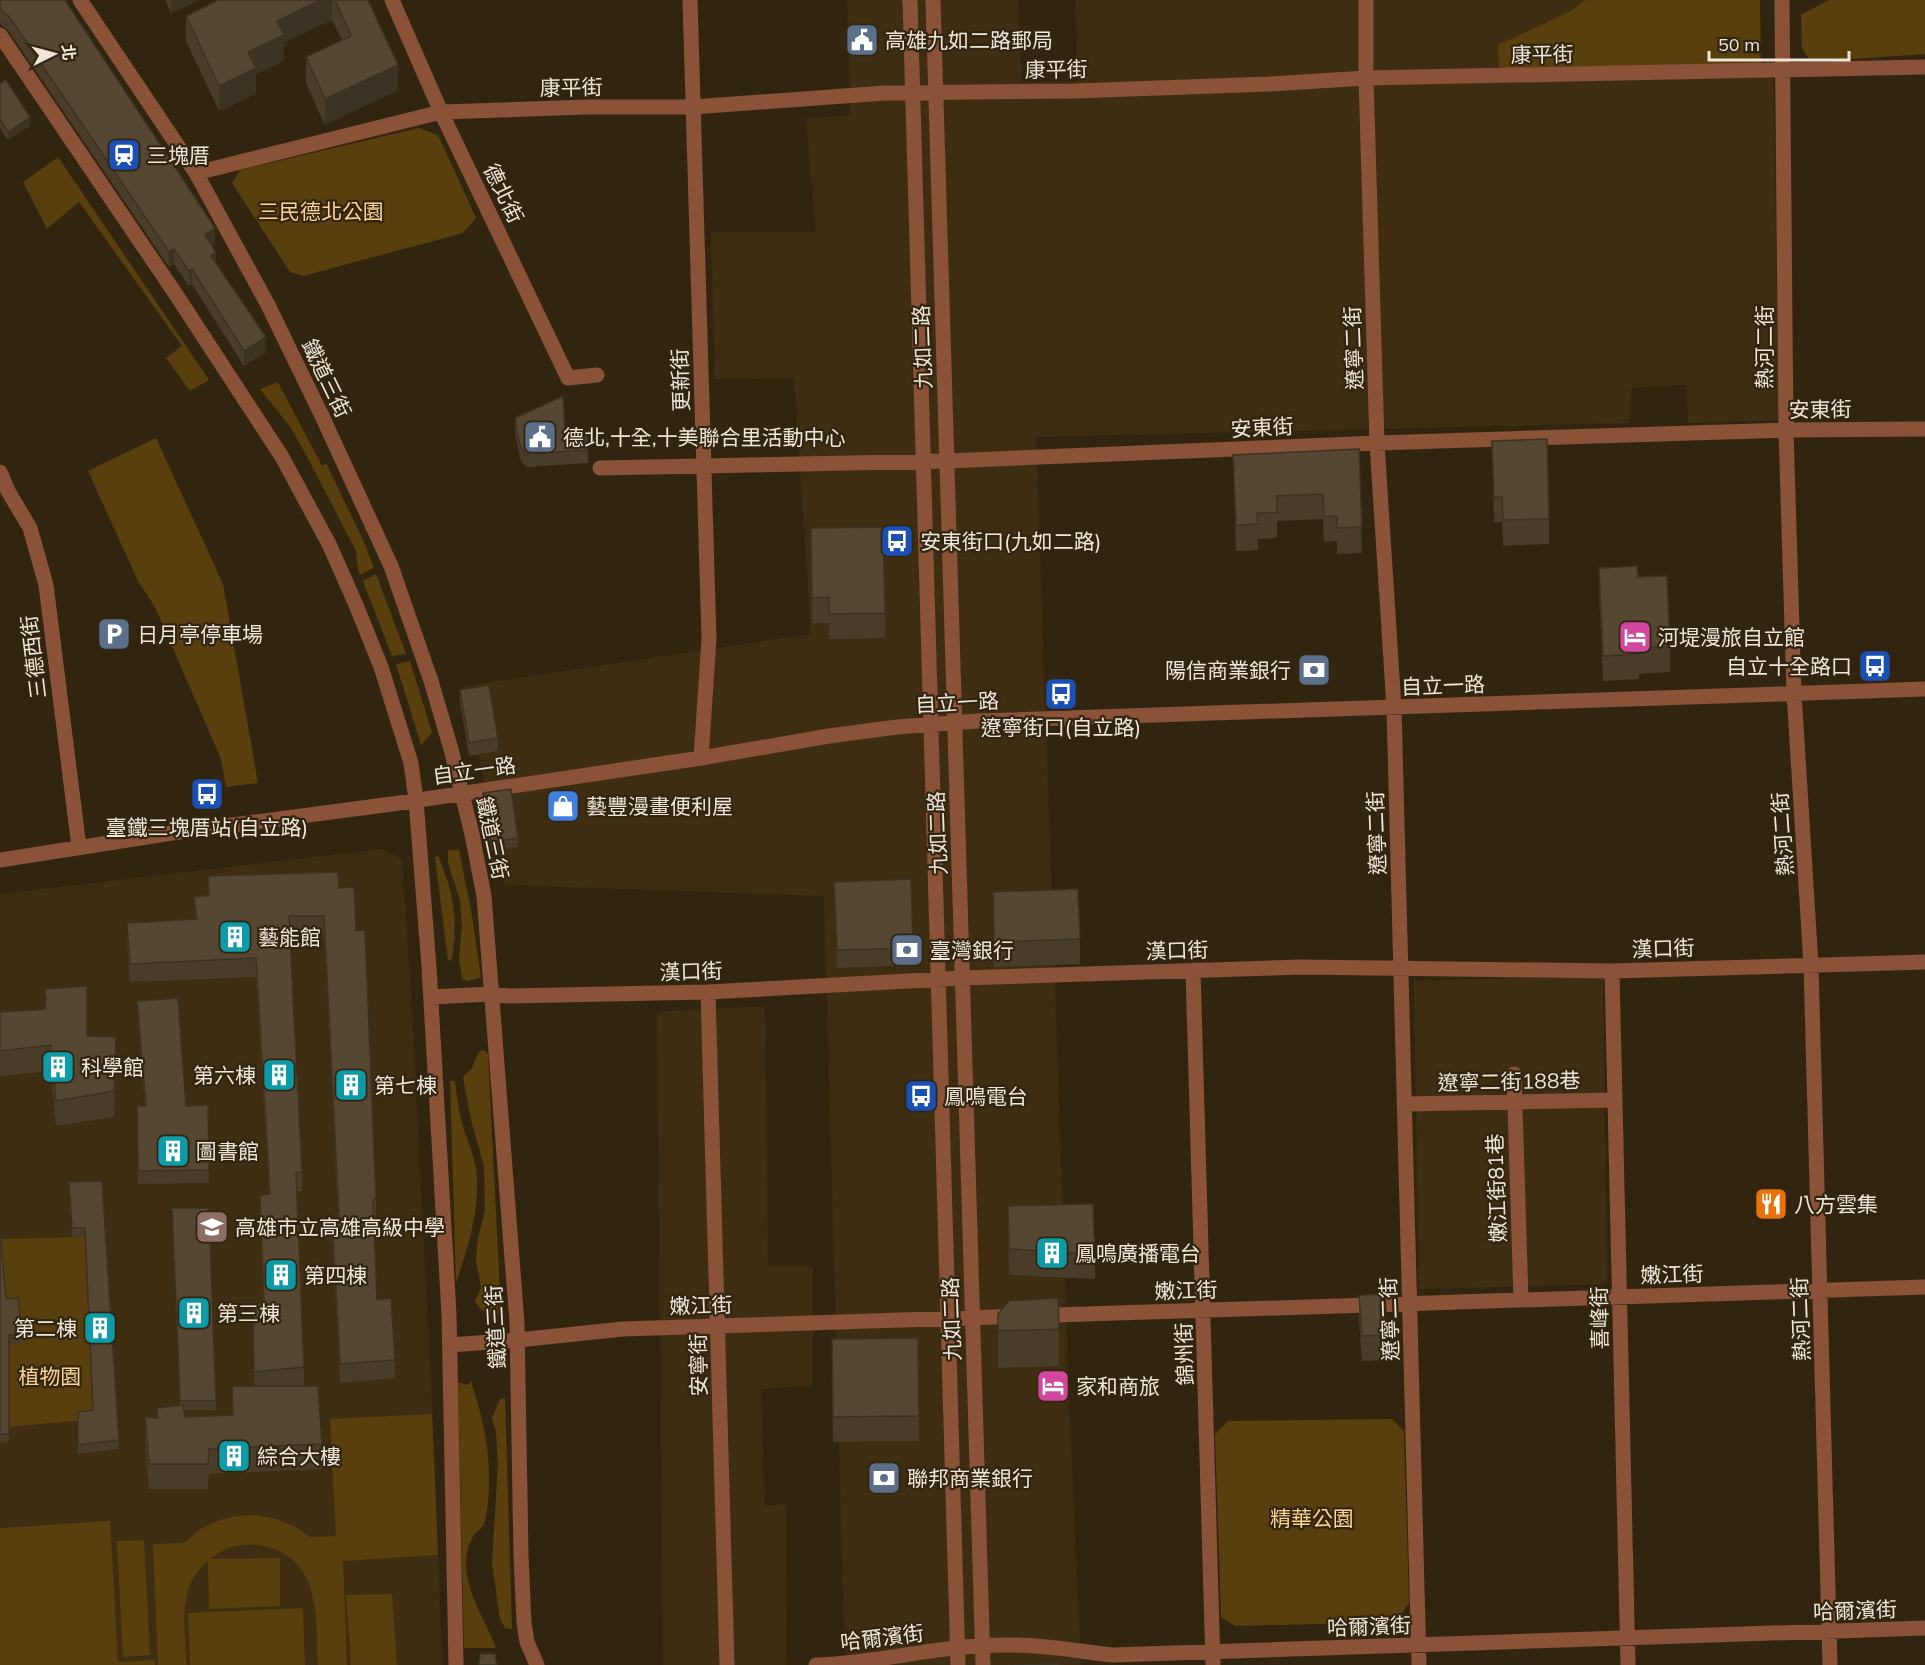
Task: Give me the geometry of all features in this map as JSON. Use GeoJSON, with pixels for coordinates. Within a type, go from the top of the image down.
{"type":"FeatureCollection","features":[{"type":"Feature","properties":{"kind":"street","name":"鐵道三街"},"geometry":{"type":"LineString","coordinates":[[80,0],[196,173],[268,305],[322,416],[391,566],[431,681],[462,793],[484,896],[518,1340],[524,1623],[527,1642],[537,1665]]}},
{"type":"Feature","properties":{"kind":"street","name":"德北街"},"geometry":{"type":"LineString","coordinates":[[392,0],[441,111],[568,378],[597,375]]}},
{"type":"Feature","properties":{"kind":"street","name":"更新街"},"geometry":{"type":"LineString","coordinates":[[690,0],[709,639],[701,758]]}},
{"type":"Feature","properties":{"kind":"street","name":"九如二路"},"geometry":{"type":"LineString","coordinates":[[910,0],[958,1665]]}},
{"type":"Feature","properties":{"kind":"street","name":"九如二路"},"geometry":{"type":"LineString","coordinates":[[933,0],[983,1665]]}},
{"type":"Feature","properties":{"kind":"street","name":"遼寧二街"},"geometry":{"type":"LineString","coordinates":[[1366,0],[1366,78],[1377,443],[1394,708],[1419,1665]]}},
{"type":"Feature","properties":{"kind":"street","name":"熱河二街"},"geometry":{"type":"LineString","coordinates":[[1782,0],[1786,430],[1794,693],[1811,965],[1830,1665]]}},
{"type":"Feature","properties":{"kind":"street"},"geometry":{"type":"LineString","coordinates":[[0,35],[175,293],[287,466],[329,544],[372,646],[411,763],[416,800],[431,998],[450,1345],[456,1665]]}},
{"type":"Feature","properties":{"kind":"street","name":"康平街"},"geometry":{"type":"LineString","coordinates":[[196,173],[441,111],[693,107],[912,93],[1167,88],[1366,78],[1925,67]]}},
{"type":"Feature","properties":{"kind":"street","name":"安東街"},"geometry":{"type":"LineString","coordinates":[[600,468],[923,461],[1786,430],[1925,429]]}},
{"type":"Feature","properties":{"kind":"street","name":"三德西街"},"geometry":{"type":"LineString","coordinates":[[0,472],[8,491],[30,528],[46,585],[79,846]]}},
{"type":"Feature","properties":{"kind":"street","name":"自立一路"},"geometry":{"type":"LineString","coordinates":[[0,860],[79,846],[701,758],[829,736],[931,724],[1925,689]]}},
{"type":"Feature","properties":{"kind":"street","name":"漢口街"},"geometry":{"type":"LineString","coordinates":[[431,998],[491,994],[508,996],[708,992],[963,978],[1301,967],[1612,971],[1925,962]]}},
{"type":"Feature","properties":{"kind":"street","name":"錦州街"},"geometry":{"type":"LineString","coordinates":[[1193,970],[1213,1658]]}},
{"type":"Feature","properties":{"kind":"street","name":"喜峰街"},"geometry":{"type":"LineString","coordinates":[[1612,971],[1628,1665]]}},
{"type":"Feature","properties":{"kind":"street","name":"安寧街"},"geometry":{"type":"LineString","coordinates":[[708,992],[727,1665]]}},
{"type":"Feature","properties":{"kind":"street","name":"嫩江街81巷"},"geometry":{"type":"LineString","coordinates":[[1514,1074],[1521,1300]]}},
{"type":"Feature","properties":{"kind":"street","name":"遼寧二街188巷"},"geometry":{"type":"LineString","coordinates":[[1405,1104],[1615,1100]]}},
{"type":"Feature","properties":{"kind":"street","name":"嫩江街"},"geometry":{"type":"LineString","coordinates":[[450,1345],[623,1329],[1925,1287]]}},
{"type":"Feature","properties":{"kind":"street","name":"哈爾濱街"},"geometry":{"type":"LineString","coordinates":[[816,1665],[957,1648],[1005,1645],[1113,1655],[1213,1658],[1419,1645],[1925,1628]]}},
{"type":"Feature","properties":{"kind":"shaded area"},"geometry":{"type":"Polygon","coordinates":[[[847,0],[1018,0],[1022,82],[1078,81],[1075,0],[1586,0],[1571,11],[1773,66],[1779,420],[1688,423],[1686,385],[1631,388],[1630,423],[1036,437],[1070,1423],[1081,1665],[845,1665],[824,896],[505,885],[465,686],[811,634],[794,378],[715,379],[711,232],[816,232],[806,118],[851,115],[847,0]]]}},
{"type":"Feature","properties":{"kind":"shaded area","name":"高雄市立高雄高級中學"},"geometry":{"type":"Polygon","coordinates":[[[382,849],[402,859],[412,1009],[434,1445],[442,1665],[0,1665],[0,894],[382,849]]]}},
{"type":"Feature","properties":{"kind":"shaded area"},"geometry":{"type":"Polygon","coordinates":[[[1603,976],[1607,1284],[1419,1289],[1414,981],[1603,976]]]}},
{"type":"Feature","properties":{"kind":"shaded area"},"geometry":{"type":"Polygon","coordinates":[[[765,1006],[768,1266],[813,1266],[813,1386],[761,1389],[765,1506],[786,1504],[787,1665],[663,1665],[657,1012],[765,1006]]]}},
{"type":"Feature","properties":{"kind":"green space"},"geometry":{"type":"Polygon","coordinates":[[[1586,0],[1760,0],[1761,66],[1499,68],[1498,45],[1571,11],[1586,0]]]}},
{"type":"Feature","properties":{"kind":"green space"},"geometry":{"type":"Polygon","coordinates":[[[1829,0],[1925,0],[1925,54],[1811,62],[1802,48],[1801,15],[1829,0]]]}},
{"type":"Feature","properties":{"kind":"green space","name":"三民德北公園"},"geometry":{"type":"Polygon","coordinates":[[[419,128],[438,135],[476,218],[463,233],[303,276],[290,272],[232,183],[240,170],[419,128]]]}},
{"type":"Feature","properties":{"kind":"green space"},"geometry":{"type":"Polygon","coordinates":[[[58,157],[209,380],[190,391],[166,358],[182,346],[79,202],[47,229],[23,182],[58,157]]]}},
{"type":"Feature","properties":{"kind":"green space"},"geometry":{"type":"Polygon","coordinates":[[[278,382],[322,466],[326,463],[374,568],[359,575],[356,551],[310,462],[291,428],[260,389],[278,382]]]}},
{"type":"Feature","properties":{"kind":"green space"},"geometry":{"type":"Polygon","coordinates":[[[156,438],[223,584],[258,783],[226,787],[221,759],[155,607],[138,581],[88,471],[156,438]]]}},
{"type":"Feature","properties":{"kind":"green space"},"geometry":{"type":"Polygon","coordinates":[[[376,574],[406,654],[392,656],[363,581],[376,574]]]}},
{"type":"Feature","properties":{"kind":"green space"},"geometry":{"type":"Polygon","coordinates":[[[410,661],[432,733],[421,745],[396,664],[410,661]]]}},
{"type":"Feature","properties":{"kind":"green space"},"geometry":{"type":"Polygon","coordinates":[[[448,850],[459,850],[471,910],[481,977],[468,981],[462,979],[459,959],[462,926],[460,900],[448,863],[448,850]]]}},
{"type":"Feature","properties":{"kind":"green space"},"geometry":{"type":"Polygon","coordinates":[[[438,856],[448,882],[453,906],[455,931],[452,959],[448,961],[435,857],[438,856]]]}},
{"type":"Feature","properties":{"kind":"green space"},"geometry":{"type":"Polygon","coordinates":[[[484,1050],[488,1054],[501,1313],[492,1314],[483,1311],[475,1301],[481,1288],[476,1260],[478,1238],[485,1210],[484,1166],[471,1120],[463,1077],[472,1068],[479,1051],[484,1050]]]}},
{"type":"Feature","properties":{"kind":"green space"},"geometry":{"type":"Polygon","coordinates":[[[450,1081],[455,1081],[461,1118],[475,1162],[477,1182],[473,1226],[456,1282],[450,1081]]]}},
{"type":"Feature","properties":{"kind":"green space","name":"植物園"},"geometry":{"type":"Polygon","coordinates":[[[85,1237],[93,1419],[8,1427],[9,1344],[22,1343],[6,1308],[1,1239],[85,1237]]]}},
{"type":"Feature","properties":{"kind":"green space"},"geometry":{"type":"Polygon","coordinates":[[[471,1381],[485,1433],[489,1485],[485,1521],[474,1535],[467,1552],[467,1573],[472,1595],[496,1648],[464,1648],[458,1382],[468,1385],[471,1381]]]}},
{"type":"Feature","properties":{"kind":"green space"},"geometry":{"type":"Polygon","coordinates":[[[505,1398],[512,1629],[505,1628],[500,1619],[492,1563],[498,1463],[496,1433],[492,1418],[500,1399],[505,1398]]]}},
{"type":"Feature","properties":{"kind":"green space"},"geometry":{"type":"Polygon","coordinates":[[[432,1414],[438,1555],[343,1561],[347,1665],[318,1665],[315,1608],[305,1574],[294,1561],[279,1551],[252,1545],[226,1549],[210,1559],[280,1558],[280,1606],[209,1609],[208,1561],[198,1571],[187,1596],[184,1623],[187,1665],[158,1665],[153,1544],[184,1543],[199,1530],[217,1521],[236,1516],[256,1515],[294,1526],[310,1537],[336,1536],[330,1419],[432,1414]]]}},
{"type":"Feature","properties":{"kind":"green space","name":"精華公園"},"geometry":{"type":"Polygon","coordinates":[[[1392,1419],[1404,1431],[1409,1603],[1396,1622],[1235,1626],[1221,1617],[1215,1434],[1228,1421],[1392,1419]]]}},
{"type":"Feature","properties":{"kind":"green space"},"geometry":{"type":"Polygon","coordinates":[[[110,1521],[118,1662],[155,1660],[155,1665],[0,1665],[0,1528],[110,1521]]]}},
{"type":"Feature","properties":{"kind":"green space"},"geometry":{"type":"Polygon","coordinates":[[[144,1540],[150,1655],[123,1657],[117,1541],[144,1540]]]}},
{"type":"Feature","properties":{"kind":"green space"},"geometry":{"type":"Polygon","coordinates":[[[392,1594],[397,1665],[351,1665],[346,1595],[392,1594]]]}},
{"type":"Feature","properties":{"kind":"green space"},"geometry":{"type":"Polygon","coordinates":[[[303,1608],[305,1665],[190,1665],[188,1613],[303,1608]]]}},
{"type":"Feature","properties":{"kind":"building"},"geometry":{"type":"Polygon","coordinates":[[[0,0],[65,0],[215,228],[205,235],[216,252],[211,256],[266,337],[244,351],[192,269],[189,271],[174,249],[169,252],[8,15],[2,11],[0,0]]]}},
{"type":"Feature","properties":{"kind":"building"},"geometry":{"type":"Polygon","coordinates":[[[218,0],[320,0],[277,21],[284,35],[248,52],[256,68],[219,86],[186,16],[218,0]]]}},
{"type":"Feature","properties":{"kind":"building"},"geometry":{"type":"Polygon","coordinates":[[[335,0],[368,0],[398,65],[325,99],[306,57],[351,36],[335,0]]]}},
{"type":"Feature","properties":{"kind":"building"},"geometry":{"type":"Polygon","coordinates":[[[6,80],[30,117],[8,132],[0,119],[0,84],[6,80]]]}},
{"type":"Feature","properties":{"kind":"building","name":"德北,十全,十美聯合里活動中心"},"geometry":{"type":"Polygon","coordinates":[[[563,396],[565,432],[587,431],[588,450],[526,454],[520,446],[515,418],[563,396]]]}},
{"type":"Feature","properties":{"kind":"building"},"geometry":{"type":"Polygon","coordinates":[[[1547,439],[1549,519],[1503,520],[1502,497],[1494,497],[1492,441],[1547,439]]]}},
{"type":"Feature","properties":{"kind":"building"},"geometry":{"type":"Polygon","coordinates":[[[1359,449],[1362,527],[1337,528],[1337,516],[1324,517],[1323,494],[1277,496],[1277,513],[1257,513],[1258,524],[1236,525],[1233,455],[1359,449]]]}},
{"type":"Feature","properties":{"kind":"building"},"geometry":{"type":"Polygon","coordinates":[[[883,527],[885,613],[829,614],[829,597],[812,598],[811,528],[883,527]]]}},
{"type":"Feature","properties":{"kind":"building","name":"河堤漫旅自立館"},"geometry":{"type":"Polygon","coordinates":[[[1637,566],[1638,577],[1667,576],[1670,647],[1639,648],[1639,654],[1603,656],[1599,568],[1637,566]]]}},
{"type":"Feature","properties":{"kind":"building"},"geometry":{"type":"Polygon","coordinates":[[[489,685],[498,738],[469,743],[460,690],[489,685]]]}},
{"type":"Feature","properties":{"kind":"building"},"geometry":{"type":"Polygon","coordinates":[[[511,789],[518,838],[491,842],[483,793],[511,789]]]}},
{"type":"Feature","properties":{"kind":"building"},"geometry":{"type":"Polygon","coordinates":[[[338,872],[339,888],[354,887],[356,931],[365,930],[376,1199],[373,1200],[377,1300],[391,1298],[395,1360],[340,1364],[332,1218],[339,1218],[324,916],[289,916],[302,1172],[296,1173],[304,1367],[254,1372],[253,1304],[264,1303],[260,1195],[270,1194],[256,958],[130,964],[127,923],[197,919],[194,897],[209,895],[208,876],[338,872]]]}},
{"type":"Feature","properties":{"kind":"building"},"geometry":{"type":"Polygon","coordinates":[[[911,879],[913,948],[837,950],[834,882],[911,879]]]}},
{"type":"Feature","properties":{"kind":"building"},"geometry":{"type":"Polygon","coordinates":[[[1078,889],[1080,939],[994,942],[993,892],[1078,889]]]}},
{"type":"Feature","properties":{"kind":"building"},"geometry":{"type":"Polygon","coordinates":[[[87,986],[87,1036],[116,1037],[114,1091],[56,1101],[51,1045],[0,1051],[0,1012],[46,1009],[45,989],[87,986]]]}},
{"type":"Feature","properties":{"kind":"building"},"geometry":{"type":"Polygon","coordinates":[[[178,998],[186,1106],[208,1105],[209,1170],[138,1171],[137,1106],[146,1106],[137,1001],[178,998]]]}},
{"type":"Feature","properties":{"kind":"building","name":"第二棟"},"geometry":{"type":"Polygon","coordinates":[[[102,1181],[119,1440],[78,1445],[78,1412],[93,1410],[85,1228],[72,1228],[69,1182],[102,1181]]]}},
{"type":"Feature","properties":{"kind":"building"},"geometry":{"type":"Polygon","coordinates":[[[1093,1204],[1095,1254],[1009,1249],[1008,1206],[1093,1204]]]}},
{"type":"Feature","properties":{"kind":"building","name":"第三棟"},"geometry":{"type":"Polygon","coordinates":[[[172,1208],[209,1208],[216,1401],[180,1401],[172,1208]]]}},
{"type":"Feature","properties":{"kind":"building"},"geometry":{"type":"Polygon","coordinates":[[[0,1229],[6,1299],[18,1298],[22,1334],[9,1335],[9,1434],[0,1434],[0,1229]]]}},
{"type":"Feature","properties":{"kind":"building"},"geometry":{"type":"Polygon","coordinates":[[[1385,1294],[1387,1335],[1362,1336],[1359,1295],[1385,1294]]]}},
{"type":"Feature","properties":{"kind":"building"},"geometry":{"type":"Polygon","coordinates":[[[1058,1298],[1059,1329],[998,1331],[998,1314],[1009,1301],[1058,1298]]]}},
{"type":"Feature","properties":{"kind":"building"},"geometry":{"type":"Polygon","coordinates":[[[918,1338],[919,1416],[833,1417],[832,1339],[918,1338]]]}},
{"type":"Feature","properties":{"kind":"building"},"geometry":{"type":"Polygon","coordinates":[[[232,1386],[318,1386],[322,1444],[209,1449],[208,1464],[149,1464],[145,1417],[158,1418],[157,1408],[183,1405],[185,1417],[233,1415],[232,1386]]]}},
{"type":"Feature","properties":{"kind":"building"},"geometry":{"type":"Polygon","coordinates":[[[480,1654],[495,1654],[497,1665],[479,1665],[480,1654]]]}},
{"type":"Feature","properties":{"kind":"building"},"geometry":{"type":"Polygon","coordinates":[[[1060,1663],[1060,1665],[1015,1665],[1060,1663]]]}},
{"type":"Feature","properties":{"kind":"place","name":"高雄九如二路郵局"},"geometry":{"type":"Point","coordinates":[862,40]}},
{"type":"Feature","properties":{"kind":"place","name":"三塊厝"},"geometry":{"type":"Point","coordinates":[124,155]}},
{"type":"Feature","properties":{"kind":"place","name":"德北,十全,十美聯合里活動中心"},"geometry":{"type":"Point","coordinates":[540,437]}},
{"type":"Feature","properties":{"kind":"place","name":"安東街口(九如二路)"},"geometry":{"type":"Point","coordinates":[897,541]}},
{"type":"Feature","properties":{"kind":"place","name":"日月亭停車場"},"geometry":{"type":"Point","coordinates":[114,634]}},
{"type":"Feature","properties":{"kind":"place","name":"河堤漫旅自立館"},"geometry":{"type":"Point","coordinates":[1635,637]}},
{"type":"Feature","properties":{"kind":"place","name":"自立十全路口"},"geometry":{"type":"Point","coordinates":[1875,666]}},
{"type":"Feature","properties":{"kind":"place","name":"陽信商業銀行"},"geometry":{"type":"Point","coordinates":[1314,670]}},
{"type":"Feature","properties":{"kind":"place","name":"遼寧街口(自立路)"},"geometry":{"type":"Point","coordinates":[1061,694]}},
{"type":"Feature","properties":{"kind":"place","name":"臺鐵三塊厝站(自立路)"},"geometry":{"type":"Point","coordinates":[207,794]}},
{"type":"Feature","properties":{"kind":"place","name":"藝豐漫畫便利屋"},"geometry":{"type":"Point","coordinates":[563,806]}},
{"type":"Feature","properties":{"kind":"place","name":"藝能館"},"geometry":{"type":"Point","coordinates":[235,937]}},
{"type":"Feature","properties":{"kind":"place","name":"臺灣銀行"},"geometry":{"type":"Point","coordinates":[907,950]}},
{"type":"Feature","properties":{"kind":"place","name":"科學館"},"geometry":{"type":"Point","coordinates":[58,1067]}},
{"type":"Feature","properties":{"kind":"place","name":"第六棟"},"geometry":{"type":"Point","coordinates":[279,1075]}},
{"type":"Feature","properties":{"kind":"place","name":"第七棟"},"geometry":{"type":"Point","coordinates":[351,1085]}},
{"type":"Feature","properties":{"kind":"place","name":"鳳鳴電台"},"geometry":{"type":"Point","coordinates":[921,1096]}},
{"type":"Feature","properties":{"kind":"place","name":"圖書館"},"geometry":{"type":"Point","coordinates":[173,1151]}},
{"type":"Feature","properties":{"kind":"place","name":"八方雲集"},"geometry":{"type":"Point","coordinates":[1771,1204]}},
{"type":"Feature","properties":{"kind":"place","name":"高雄市立高雄高級中學"},"geometry":{"type":"Point","coordinates":[212,1227]}},
{"type":"Feature","properties":{"kind":"place","name":"鳳鳴廣播電台"},"geometry":{"type":"Point","coordinates":[1052,1253]}},
{"type":"Feature","properties":{"kind":"place","name":"第四棟"},"geometry":{"type":"Point","coordinates":[281,1275]}},
{"type":"Feature","properties":{"kind":"place","name":"第三棟"},"geometry":{"type":"Point","coordinates":[194,1313]}},
{"type":"Feature","properties":{"kind":"place","name":"第二棟"},"geometry":{"type":"Point","coordinates":[100,1328]}},
{"type":"Feature","properties":{"kind":"place","name":"家和商旅"},"geometry":{"type":"Point","coordinates":[1053,1386]}},
{"type":"Feature","properties":{"kind":"place","name":"綜合大樓"},"geometry":{"type":"Point","coordinates":[234,1456]}},
{"type":"Feature","properties":{"kind":"place","name":"聯邦商業銀行"},"geometry":{"type":"Point","coordinates":[884,1478]}}]}
